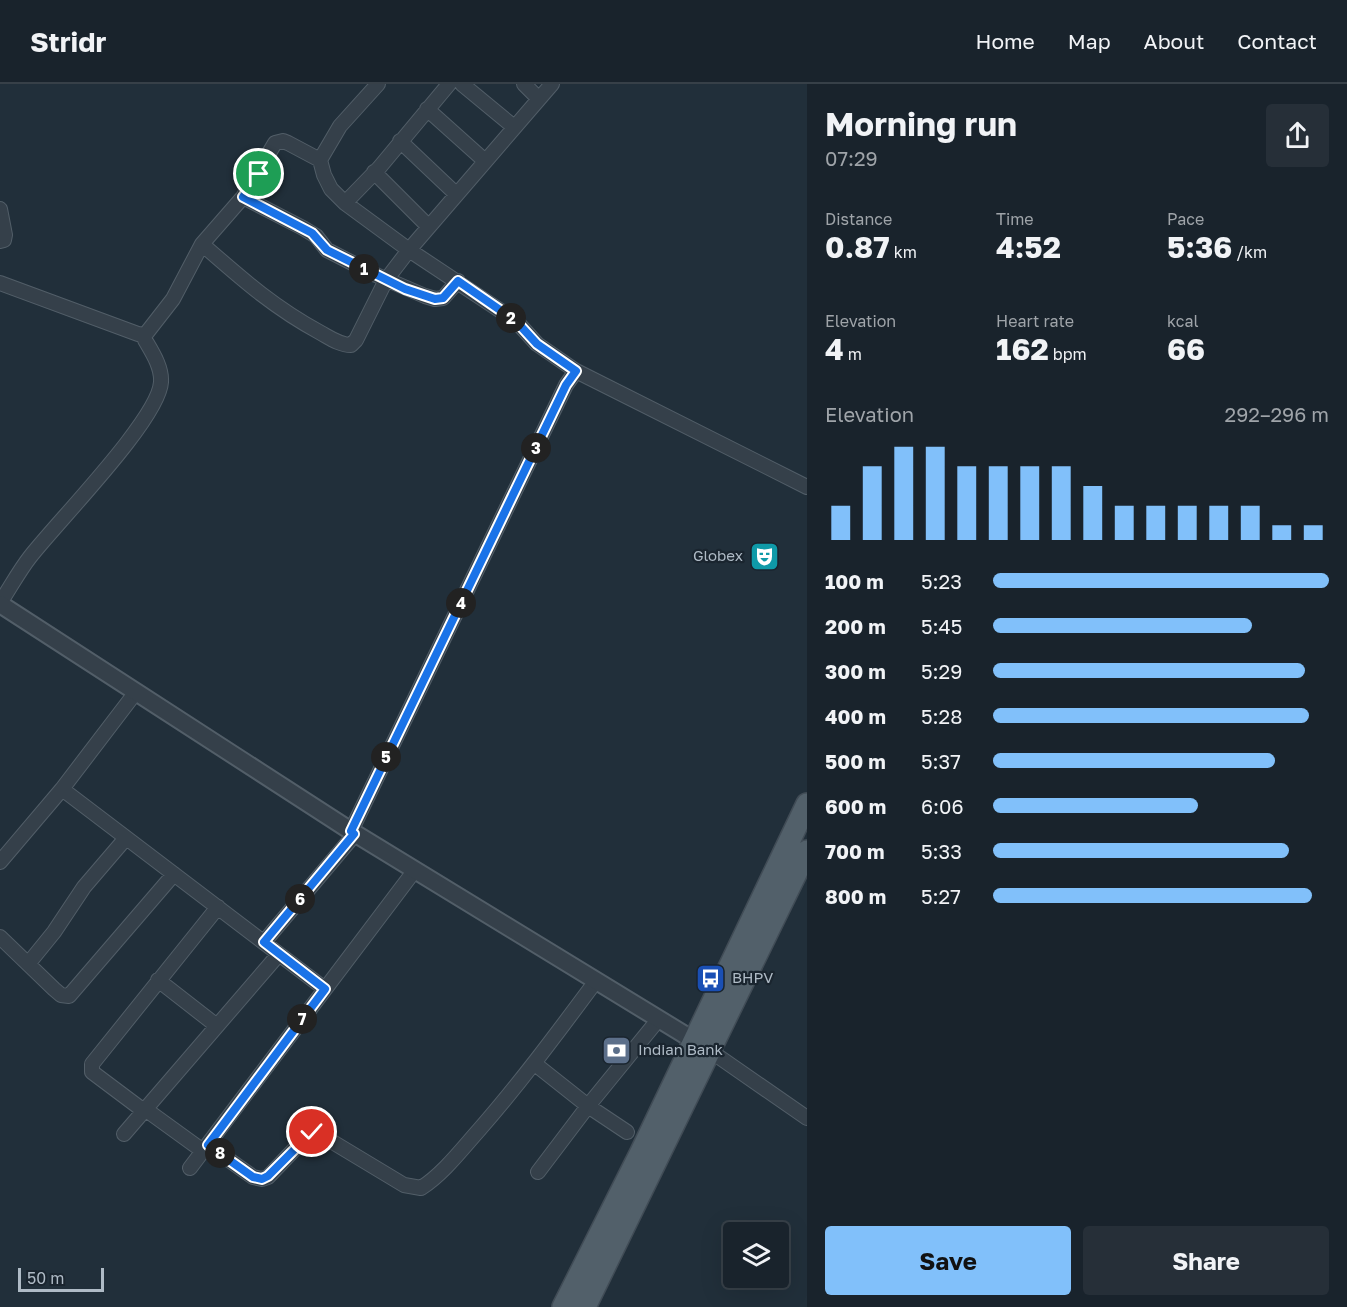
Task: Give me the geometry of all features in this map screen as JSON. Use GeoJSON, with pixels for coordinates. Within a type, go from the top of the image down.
{"type":"FeatureCollection","features":[{"type":"Feature","properties":{"kind":"main road"},"geometry":{"type":"LineString","coordinates":[[585,1307],[807,804]]}},
{"type":"Feature","properties":{"kind":"main road"},"geometry":{"type":"LineString","coordinates":[[563,1307],[807,851]]}},
{"type":"Feature","properties":{"kind":"street"},"geometry":{"type":"LineString","coordinates":[[378,84],[340,126],[320,160],[331,189],[345,203],[409,250],[516,321],[537,344],[576,371],[807,487]]}},
{"type":"Feature","properties":{"kind":"street"},"geometry":{"type":"LineString","coordinates":[[345,203],[449,84]]}},
{"type":"Feature","properties":{"kind":"street"},"geometry":{"type":"LineString","coordinates":[[462,84],[514,127]]}},
{"type":"Feature","properties":{"kind":"street"},"geometry":{"type":"LineString","coordinates":[[524,84],[538,98]]}},
{"type":"Feature","properties":{"kind":"street"},"geometry":{"type":"LineString","coordinates":[[202,244],[276,307],[347,345],[356,340],[386,280],[409,250],[552,84]]}},
{"type":"Feature","properties":{"kind":"street"},"geometry":{"type":"LineString","coordinates":[[427,109],[485,161]]}},
{"type":"Feature","properties":{"kind":"street"},"geometry":{"type":"LineString","coordinates":[[320,160],[288,143],[278,141],[272,146],[259,174],[243,197],[202,244],[173,299],[145,335],[145,340],[160,371],[161,384],[155,400],[114,458],[30,557],[0,603],[352,832],[702,1045],[807,1118]]}},
{"type":"Feature","properties":{"kind":"street"},"geometry":{"type":"LineString","coordinates":[[400,141],[456,194]]}},
{"type":"Feature","properties":{"kind":"street"},"geometry":{"type":"LineString","coordinates":[[374,172],[428,226]]}},
{"type":"Feature","properties":{"kind":"street"},"geometry":{"type":"LineString","coordinates":[[243,197],[312,233],[327,250],[386,280],[435,299],[443,298],[458,281]]}},
{"type":"Feature","properties":{"kind":"street"},"geometry":{"type":"LineString","coordinates":[[0,209],[5,235],[4,240],[0,241]]}},
{"type":"Feature","properties":{"kind":"street"},"geometry":{"type":"LineString","coordinates":[[0,283],[145,335]]}},
{"type":"Feature","properties":{"kind":"street"},"geometry":{"type":"LineString","coordinates":[[264,942],[352,832],[566,385],[576,371]]}},
{"type":"Feature","properties":{"kind":"street"},"geometry":{"type":"LineString","coordinates":[[0,862],[62,789],[136,692]]}},
{"type":"Feature","properties":{"kind":"street"},"geometry":{"type":"LineString","coordinates":[[62,789],[325,989]]}},
{"type":"Feature","properties":{"kind":"street"},"geometry":{"type":"LineString","coordinates":[[28,964],[54,932],[84,886],[126,838]]}},
{"type":"Feature","properties":{"kind":"street"},"geometry":{"type":"LineString","coordinates":[[190,1168],[415,870]]}},
{"type":"Feature","properties":{"kind":"street"},"geometry":{"type":"LineString","coordinates":[[0,937],[61,995],[69,996],[174,874]]}},
{"type":"Feature","properties":{"kind":"street"},"geometry":{"type":"LineString","coordinates":[[218,908],[92,1064],[93,1072],[145,1110],[205,1148],[253,1177],[262,1179],[268,1176],[308,1135],[316,1132],[404,1185],[421,1188],[465,1146],[535,1064],[596,981]]}},
{"type":"Feature","properties":{"kind":"street"},"geometry":{"type":"LineString","coordinates":[[124,1134],[279,954]]}},
{"type":"Feature","properties":{"kind":"street"},"geometry":{"type":"LineString","coordinates":[[158,980],[217,1026]]}},
{"type":"Feature","properties":{"kind":"street"},"geometry":{"type":"LineString","coordinates":[[538,1172],[658,1020]]}},
{"type":"Feature","properties":{"kind":"street"},"geometry":{"type":"LineString","coordinates":[[535,1064],[588,1106],[627,1132]]}},
{"type":"Feature","properties":{"kind":"place","name":"Globex"},"geometry":{"type":"Point","coordinates":[764,556]}},
{"type":"Feature","properties":{"kind":"place","name":"BHPV"},"geometry":{"type":"Point","coordinates":[711,978]}},
{"type":"Feature","properties":{"kind":"place","name":"Indian Bank"},"geometry":{"type":"Point","coordinates":[617,1050]}},
{"type":"Feature","properties":{"kind":"route"},"geometry":{"type":"LineString","coordinates":[[259,174],[243,197],[312,233],[327,250],[405,289],[435,299],[443,298],[458,281],[516,321],[537,344],[576,371],[566,385],[351,831],[354,834],[264,942],[325,989],[208,1145],[253,1177],[262,1179],[268,1176],[312,1132]]}}]}
